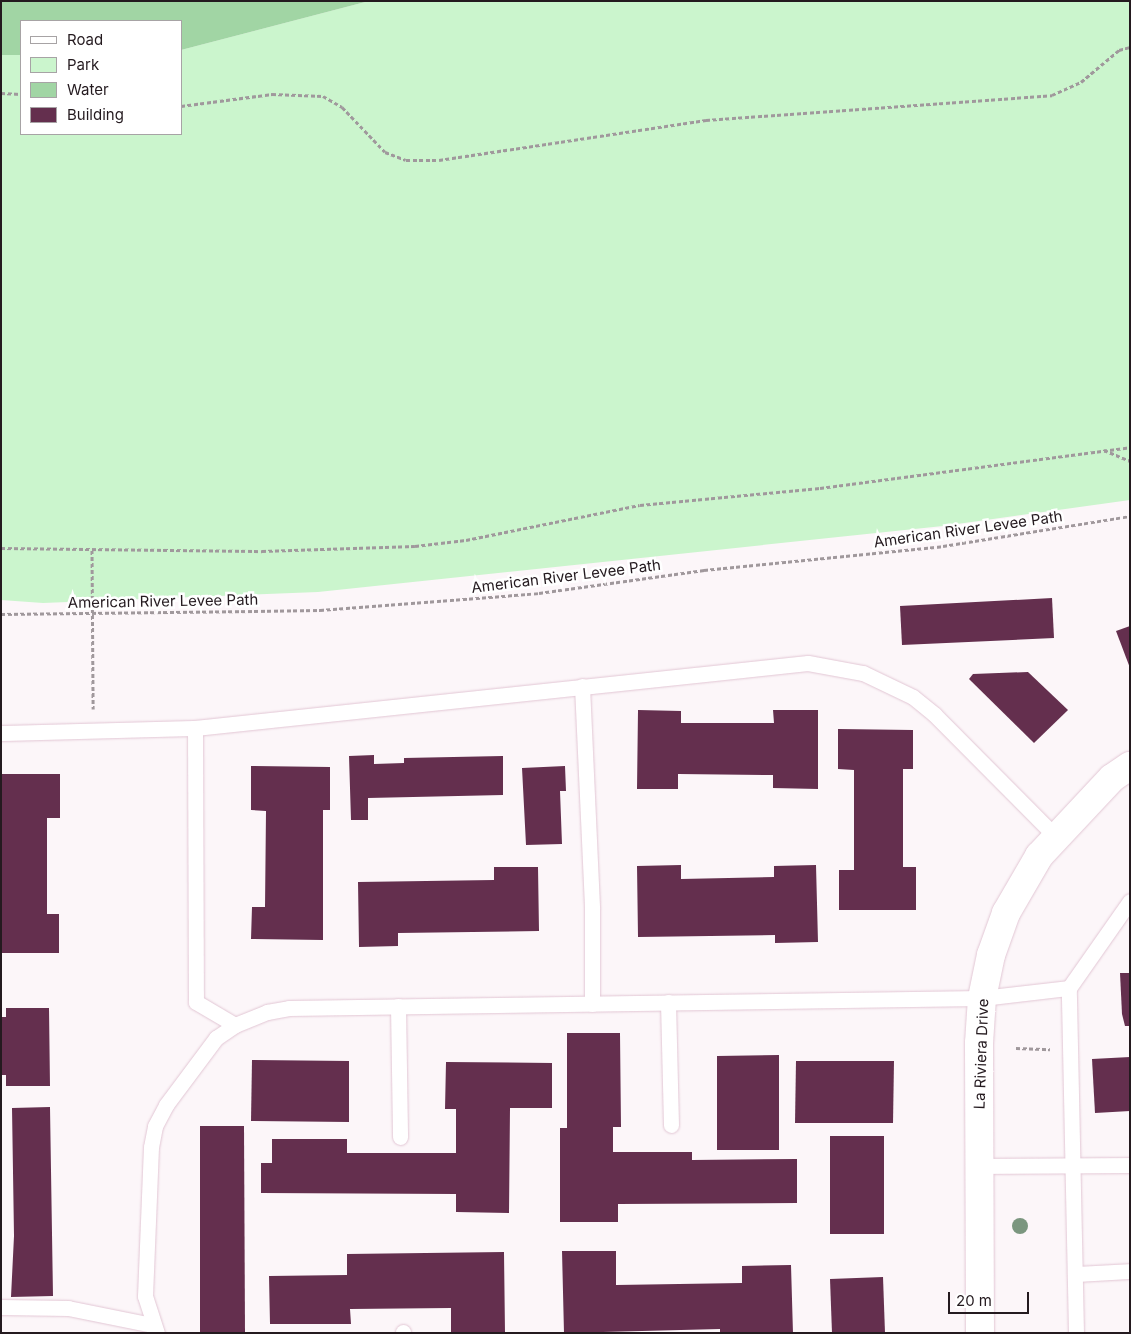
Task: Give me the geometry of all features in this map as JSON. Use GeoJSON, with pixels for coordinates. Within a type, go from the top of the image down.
{"type":"FeatureCollection","features":[{"type":"Feature","properties":{"kind":"street","name":"La Riviera Drive"},"geometry":{"type":"LineString","coordinates":[[980,1333],[982,998],[991,955],[1006,913],[1026,874],[1055,836],[1112,778],[1130,766]]}},
{"type":"Feature","properties":{"kind":"lane"},"geometry":{"type":"LineString","coordinates":[[1,733],[195,728],[766,665],[808,663],[850,669],[913,697],[935,715],[1055,836]]}},
{"type":"Feature","properties":{"kind":"lane"},"geometry":{"type":"LineString","coordinates":[[582,686],[592,1004]]}},
{"type":"Feature","properties":{"kind":"lane"},"geometry":{"type":"LineString","coordinates":[[195,728],[196,1002],[235,1026]]}},
{"type":"Feature","properties":{"kind":"lane"},"geometry":{"type":"LineString","coordinates":[[1076,1333],[1069,988],[1130,901]]}},
{"type":"Feature","properties":{"kind":"lane"},"geometry":{"type":"LineString","coordinates":[[155,1329],[145,1296],[151,1147],[155,1126],[166,1105],[216,1038],[235,1026],[266,1012],[289,1008],[982,998],[1069,988]]}},
{"type":"Feature","properties":{"kind":"lane"},"geometry":{"type":"LineString","coordinates":[[668,1002],[671,1125]]}},
{"type":"Feature","properties":{"kind":"lane"},"geometry":{"type":"LineString","coordinates":[[398,1006],[400,1137]]}},
{"type":"Feature","properties":{"kind":"lane"},"geometry":{"type":"LineString","coordinates":[[980,1166],[1130,1165]]}},
{"type":"Feature","properties":{"kind":"lane"},"geometry":{"type":"LineString","coordinates":[[1075,1274],[1130,1271]]}},
{"type":"Feature","properties":{"kind":"lane"},"geometry":{"type":"LineString","coordinates":[[1,1308],[68,1308],[155,1329]]}},
{"type":"Feature","properties":{"kind":"path"},"geometry":{"type":"LineString","coordinates":[[182,106],[272,94],[323,96],[342,107],[385,152],[406,160],[439,160],[706,120],[1052,95],[1081,82],[1120,50],[1130,47]]}},
{"type":"Feature","properties":{"kind":"path"},"geometry":{"type":"LineString","coordinates":[[1,93],[20,94]]}},
{"type":"Feature","properties":{"kind":"path"},"geometry":{"type":"LineString","coordinates":[[1,548],[262,551],[415,546],[466,540],[622,508],[820,488],[1130,447]]}},
{"type":"Feature","properties":{"kind":"path"},"geometry":{"type":"LineString","coordinates":[[1104,449],[1130,461]]}},
{"type":"Feature","properties":{"kind":"path","name":"American River Levee Path"},"geometry":{"type":"LineString","coordinates":[[1,614],[320,610],[539,593],[704,570],[943,546],[1130,516]]}},
{"type":"Feature","properties":{"kind":"path"},"geometry":{"type":"LineString","coordinates":[[92,550],[93,732]]}},
{"type":"Feature","properties":{"kind":"path"},"geometry":{"type":"LineString","coordinates":[[1016,1048],[1055,1050]]}},
{"type":"Feature","properties":{"kind":"green space"},"geometry":{"type":"Polygon","coordinates":[[[369,1],[1130,1],[1130,500],[943,526],[318,592],[43,603],[1,600],[1,55],[20,55],[20,135],[182,135],[182,50],[369,1]]]}},
{"type":"Feature","properties":{"kind":"water"},"geometry":{"type":"Polygon","coordinates":[[[1,1],[369,1],[182,50],[182,20],[20,20],[20,55],[1,55],[1,1]]]}},
{"type":"Feature","properties":{"kind":"building"},"geometry":{"type":"Polygon","coordinates":[[[1052,598],[1054,638],[902,645],[900,606],[1052,598]]]}},
{"type":"Feature","properties":{"kind":"building"},"geometry":{"type":"Polygon","coordinates":[[[1130,626],[1130,668],[1116,631],[1130,626]]]}},
{"type":"Feature","properties":{"kind":"building"},"geometry":{"type":"Polygon","coordinates":[[[1028,672],[1068,710],[1034,743],[969,679],[973,674],[1028,672]]]}},
{"type":"Feature","properties":{"kind":"building"},"geometry":{"type":"Polygon","coordinates":[[[638,710],[681,711],[681,723],[774,723],[773,710],[818,710],[818,789],[773,788],[773,775],[678,774],[678,789],[637,789],[638,710]]]}},
{"type":"Feature","properties":{"kind":"building"},"geometry":{"type":"Polygon","coordinates":[[[838,729],[913,730],[913,769],[903,769],[903,867],[916,867],[916,910],[839,910],[839,870],[854,870],[854,770],[838,769],[838,729]]]}},
{"type":"Feature","properties":{"kind":"building"},"geometry":{"type":"Polygon","coordinates":[[[374,755],[374,764],[404,763],[404,758],[503,756],[503,795],[368,798],[368,820],[351,820],[349,756],[374,755]]]}},
{"type":"Feature","properties":{"kind":"building"},"geometry":{"type":"Polygon","coordinates":[[[251,766],[330,767],[330,810],[323,810],[323,940],[251,939],[252,907],[265,907],[266,811],[251,810],[251,766]]]}},
{"type":"Feature","properties":{"kind":"building"},"geometry":{"type":"Polygon","coordinates":[[[565,766],[566,791],[560,791],[562,844],[526,845],[522,768],[565,766]]]}},
{"type":"Feature","properties":{"kind":"building"},"geometry":{"type":"Polygon","coordinates":[[[1,774],[60,774],[60,818],[47,818],[47,914],[59,914],[59,953],[1,953],[1,774]]]}},
{"type":"Feature","properties":{"kind":"building"},"geometry":{"type":"Polygon","coordinates":[[[681,865],[681,879],[774,877],[774,866],[816,865],[818,942],[775,943],[775,935],[638,937],[637,866],[681,865]]]}},
{"type":"Feature","properties":{"kind":"building"},"geometry":{"type":"Polygon","coordinates":[[[494,867],[538,867],[539,931],[398,933],[398,946],[359,947],[358,882],[494,880],[494,867]]]}},
{"type":"Feature","properties":{"kind":"building"},"geometry":{"type":"Polygon","coordinates":[[[1120,973],[1130,973],[1130,1026],[1125,1026],[1122,1014],[1120,973]]]}},
{"type":"Feature","properties":{"kind":"building"},"geometry":{"type":"Polygon","coordinates":[[[6,1008],[49,1008],[50,1086],[6,1086],[6,1075],[1,1075],[1,1017],[6,1017],[6,1008]]]}},
{"type":"Feature","properties":{"kind":"building"},"geometry":{"type":"Polygon","coordinates":[[[567,1033],[620,1033],[621,1127],[613,1127],[613,1152],[692,1152],[692,1160],[797,1159],[797,1203],[618,1204],[618,1222],[560,1222],[560,1128],[567,1128],[567,1033]]]}},
{"type":"Feature","properties":{"kind":"building"},"geometry":{"type":"Polygon","coordinates":[[[779,1055],[779,1150],[717,1150],[717,1056],[779,1055]]]}},
{"type":"Feature","properties":{"kind":"building"},"geometry":{"type":"Polygon","coordinates":[[[1130,1057],[1130,1111],[1095,1113],[1092,1059],[1130,1057]]]}},
{"type":"Feature","properties":{"kind":"building"},"geometry":{"type":"Polygon","coordinates":[[[252,1060],[349,1061],[349,1122],[251,1121],[252,1060]]]}},
{"type":"Feature","properties":{"kind":"building"},"geometry":{"type":"Polygon","coordinates":[[[796,1061],[894,1061],[893,1123],[795,1123],[796,1061]]]}},
{"type":"Feature","properties":{"kind":"building"},"geometry":{"type":"Polygon","coordinates":[[[446,1062],[552,1063],[552,1108],[510,1108],[509,1213],[456,1212],[456,1194],[261,1193],[261,1163],[272,1163],[272,1139],[347,1139],[347,1153],[456,1153],[456,1109],[445,1109],[446,1062]]]}},
{"type":"Feature","properties":{"kind":"building"},"geometry":{"type":"Polygon","coordinates":[[[50,1107],[53,1296],[11,1297],[14,1236],[12,1108],[50,1107]]]}},
{"type":"Feature","properties":{"kind":"building"},"geometry":{"type":"Polygon","coordinates":[[[200,1126],[244,1126],[245,1333],[200,1333],[200,1126]]]}},
{"type":"Feature","properties":{"kind":"building"},"geometry":{"type":"Polygon","coordinates":[[[830,1136],[884,1136],[884,1234],[830,1234],[830,1136]]]}},
{"type":"Feature","properties":{"kind":"building"},"geometry":{"type":"Polygon","coordinates":[[[562,1251],[616,1251],[616,1285],[742,1283],[742,1266],[791,1265],[793,1333],[720,1333],[720,1329],[564,1333],[562,1251]]]}},
{"type":"Feature","properties":{"kind":"building"},"geometry":{"type":"Polygon","coordinates":[[[504,1252],[505,1333],[451,1333],[451,1308],[350,1309],[351,1324],[270,1324],[269,1276],[347,1275],[347,1254],[504,1252]]]}},
{"type":"Feature","properties":{"kind":"building"},"geometry":{"type":"Polygon","coordinates":[[[883,1277],[885,1333],[832,1333],[830,1279],[883,1277]]]}}]}
